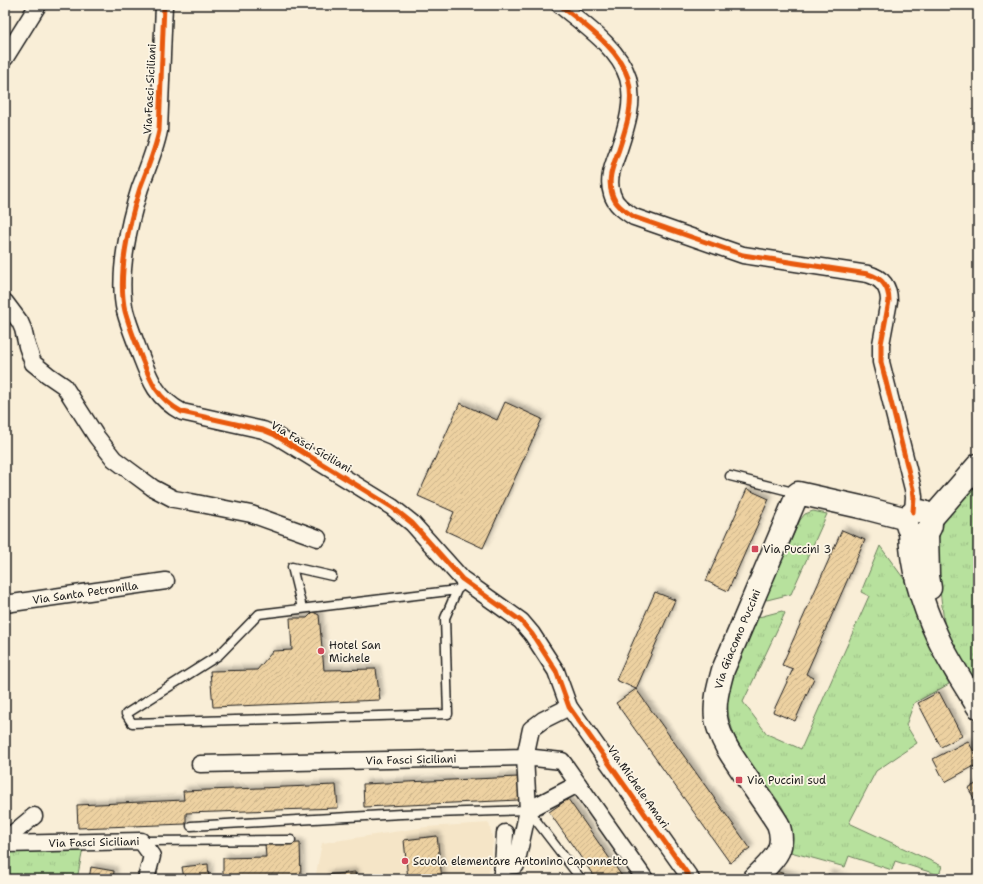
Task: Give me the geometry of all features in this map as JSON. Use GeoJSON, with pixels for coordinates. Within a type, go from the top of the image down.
{"type":"FeatureCollection","features":[{"type":"Feature","properties":{"kind":"main road"},"geometry":{"type":"LineString","coordinates":[[917,521],[953,479],[975,468]]}},
{"type":"Feature","properties":{"kind":"main road"},"geometry":{"type":"LineString","coordinates":[[798,493],[917,521]]}},
{"type":"Feature","properties":{"kind":"main road","name":"Via Giacomo Puccini"},"geometry":{"type":"LineString","coordinates":[[754,879],[778,854],[782,844],[781,833],[778,824],[721,736],[716,718],[716,700],[723,670],[798,493]]}},
{"type":"Feature","properties":{"kind":"main road"},"geometry":{"type":"LineString","coordinates":[[917,521],[938,638],[978,707]]}},
{"type":"Feature","properties":{"kind":"street"},"geometry":{"type":"LineString","coordinates":[[5,58],[38,5]]}},
{"type":"Feature","properties":{"kind":"street","name":"Via Fasci Siciliani"},"geometry":{"type":"LineString","coordinates":[[164,5],[159,131],[155,148],[140,188],[127,240],[122,292],[131,331],[150,382],[164,400],[172,407],[182,412],[269,433],[392,507],[412,524],[453,570],[462,586],[521,621],[532,634],[556,671],[569,707]]}},
{"type":"Feature","properties":{"kind":"street"},"geometry":{"type":"LineString","coordinates":[[560,5],[605,43],[616,55],[628,77],[631,90],[631,104],[610,178],[612,195],[616,203],[624,211],[634,217],[743,255],[868,274],[880,279],[888,288],[889,301],[881,344],[881,362],[913,489],[917,521]]}},
{"type":"Feature","properties":{"kind":"street"},"geometry":{"type":"LineString","coordinates":[[5,302],[20,322],[33,363],[64,386],[96,436],[114,459],[153,488],[174,500],[251,514],[318,538]]}},
{"type":"Feature","properties":{"kind":"street","name":"Via Santa Petronilla"},"geometry":{"type":"LineString","coordinates":[[5,604],[166,581]]}},
{"type":"Feature","properties":{"kind":"street"},"geometry":{"type":"LineString","coordinates":[[502,873],[516,865],[528,810],[526,757],[531,729],[543,720],[569,707]]}},
{"type":"Feature","properties":{"kind":"street","name":"Via Michele Amari"},"geometry":{"type":"LineString","coordinates":[[569,707],[691,879]]}},
{"type":"Feature","properties":{"kind":"street","name":"Via Fasci Siciliani"},"geometry":{"type":"LineString","coordinates":[[200,764],[526,757],[562,761],[645,879]]}},
{"type":"Feature","properties":{"kind":"street"},"geometry":{"type":"LineString","coordinates":[[528,810],[578,784]]}},
{"type":"Feature","properties":{"kind":"street"},"geometry":{"type":"LineString","coordinates":[[5,840],[34,816]]}},
{"type":"Feature","properties":{"kind":"street"},"geometry":{"type":"LineString","coordinates":[[502,873],[505,833]]}},
{"type":"Feature","properties":{"kind":"street","name":"Via Fasci Siciliani"},"geometry":{"type":"LineString","coordinates":[[5,844],[141,841],[152,856],[146,879]]}},
{"type":"Feature","properties":{"kind":"lane"},"geometry":{"type":"LineString","coordinates":[[730,476],[798,493]]}},
{"type":"Feature","properties":{"kind":"lane"},"geometry":{"type":"LineString","coordinates":[[302,608],[292,567],[332,576]]}},
{"type":"Feature","properties":{"kind":"lane"},"geometry":{"type":"LineString","coordinates":[[462,586],[445,618],[448,714],[132,723],[126,714],[219,655],[259,614],[462,586]]}},
{"type":"Feature","properties":{"kind":"lane"},"geometry":{"type":"LineString","coordinates":[[191,826],[401,814],[528,810],[581,879]]}},
{"type":"Feature","properties":{"kind":"lane"},"geometry":{"type":"LineString","coordinates":[[141,841],[290,840]]}},
{"type":"Feature","properties":{"kind":"shaded area","name":"Scuola elementare Antonino Caponnetto"},"geometry":{"type":"Polygon","coordinates":[[[489,823],[493,841],[488,879],[315,879],[322,843],[426,827],[489,823]]]}},
{"type":"Feature","properties":{"kind":"green space"},"geometry":{"type":"Polygon","coordinates":[[[978,481],[978,695],[946,637],[933,536],[965,492],[978,481]]]}},
{"type":"Feature","properties":{"kind":"green space"},"geometry":{"type":"Polygon","coordinates":[[[813,511],[827,514],[791,594],[767,600],[765,599],[800,520],[805,514],[813,511]]]}},
{"type":"Feature","properties":{"kind":"green space"},"geometry":{"type":"Polygon","coordinates":[[[880,546],[904,579],[931,649],[949,684],[914,703],[906,725],[917,743],[876,771],[849,823],[942,866],[939,875],[895,861],[892,870],[849,856],[845,867],[787,851],[789,830],[787,816],[781,805],[745,755],[734,735],[729,718],[727,701],[730,676],[755,618],[782,611],[785,613],[743,702],[767,734],[801,749],[869,596],[861,592],[880,546]]]}},
{"type":"Feature","properties":{"kind":"green space"},"geometry":{"type":"Polygon","coordinates":[[[5,849],[83,849],[77,879],[5,879],[5,849]]]}},
{"type":"Feature","properties":{"kind":"building"},"geometry":{"type":"Polygon","coordinates":[[[505,402],[542,419],[483,548],[446,531],[454,512],[418,496],[460,403],[497,420],[505,402]]]}},
{"type":"Feature","properties":{"kind":"building"},"geometry":{"type":"Polygon","coordinates":[[[747,489],[769,499],[728,591],[706,581],[747,489]]]}},
{"type":"Feature","properties":{"kind":"building"},"geometry":{"type":"Polygon","coordinates":[[[842,530],[865,540],[806,674],[814,678],[795,721],[773,712],[793,669],[782,665],[842,530]]]}},
{"type":"Feature","properties":{"kind":"building"},"geometry":{"type":"Polygon","coordinates":[[[655,592],[675,600],[636,689],[616,680],[655,592]]]}},
{"type":"Feature","properties":{"kind":"building"},"geometry":{"type":"Polygon","coordinates":[[[313,612],[319,615],[324,670],[376,669],[380,700],[213,707],[210,671],[257,670],[273,651],[292,650],[290,618],[307,618],[313,612]]]}},
{"type":"Feature","properties":{"kind":"building"},"geometry":{"type":"Polygon","coordinates":[[[636,689],[750,848],[730,863],[616,703],[636,689]]]}},
{"type":"Feature","properties":{"kind":"building"},"geometry":{"type":"Polygon","coordinates":[[[939,692],[962,736],[941,747],[918,703],[939,692]]]}},
{"type":"Feature","properties":{"kind":"building"},"geometry":{"type":"Polygon","coordinates":[[[968,741],[978,759],[978,764],[945,782],[933,759],[968,741]]]}},
{"type":"Feature","properties":{"kind":"building"},"geometry":{"type":"Polygon","coordinates":[[[518,777],[519,800],[364,807],[363,784],[518,777]]]}},
{"type":"Feature","properties":{"kind":"building"},"geometry":{"type":"Polygon","coordinates":[[[978,783],[978,805],[968,788],[978,783]]]}},
{"type":"Feature","properties":{"kind":"building"},"geometry":{"type":"Polygon","coordinates":[[[336,785],[338,808],[186,813],[186,824],[78,828],[77,805],[184,800],[183,791],[336,785]]]}},
{"type":"Feature","properties":{"kind":"building"},"geometry":{"type":"Polygon","coordinates":[[[568,799],[624,879],[596,879],[549,812],[568,799]]]}},
{"type":"Feature","properties":{"kind":"building"},"geometry":{"type":"Polygon","coordinates":[[[437,836],[442,879],[408,879],[404,840],[437,836]]]}},
{"type":"Feature","properties":{"kind":"building"},"geometry":{"type":"Polygon","coordinates":[[[300,843],[301,879],[223,879],[223,858],[266,857],[265,844],[300,843]]]}},
{"type":"Feature","properties":{"kind":"building"},"geometry":{"type":"Polygon","coordinates":[[[208,864],[209,879],[184,879],[182,867],[208,864]]]}},
{"type":"Feature","properties":{"kind":"building"},"geometry":{"type":"Polygon","coordinates":[[[91,867],[114,871],[113,879],[89,879],[91,867]]]}},
{"type":"Feature","properties":{"kind":"building"},"geometry":{"type":"Polygon","coordinates":[[[775,871],[803,879],[773,879],[775,871]]]}},
{"type":"Feature","properties":{"kind":"building"},"geometry":{"type":"Polygon","coordinates":[[[355,872],[356,879],[326,879],[326,875],[355,872]]]}},
{"type":"Feature","properties":{"kind":"building"},"geometry":{"type":"Polygon","coordinates":[[[828,874],[845,879],[827,879],[828,874]]]}},
{"type":"Feature","properties":{"kind":"cycle path"},"geometry":{"type":"LineString","coordinates":[[164,5],[159,131],[153,153],[140,188],[128,233],[122,282],[125,311],[132,333],[155,388],[166,401],[182,412],[263,430],[275,435],[392,507],[412,523],[462,579],[521,621],[532,634],[556,671],[569,707],[691,879]]}},
{"type":"Feature","properties":{"kind":"cycle path"},"geometry":{"type":"LineString","coordinates":[[560,5],[609,47],[617,57],[628,78],[631,97],[629,115],[610,178],[613,198],[621,207],[634,217],[743,255],[868,274],[877,278],[884,284],[888,291],[889,301],[881,344],[881,362],[913,489],[913,512]]}},
{"type":"Feature","properties":{"kind":"place","name":"Via Puccini 3"},"geometry":{"type":"Point","coordinates":[755,549]}},
{"type":"Feature","properties":{"kind":"place","name":"Hotel San Michele"},"geometry":{"type":"Point","coordinates":[321,651]}},
{"type":"Feature","properties":{"kind":"place","name":"Via Puccini sud"},"geometry":{"type":"Point","coordinates":[739,780]}},
{"type":"Feature","properties":{"kind":"place","name":"Scuola elementare Antonino Caponnetto"},"geometry":{"type":"Point","coordinates":[405,861]}}]}
